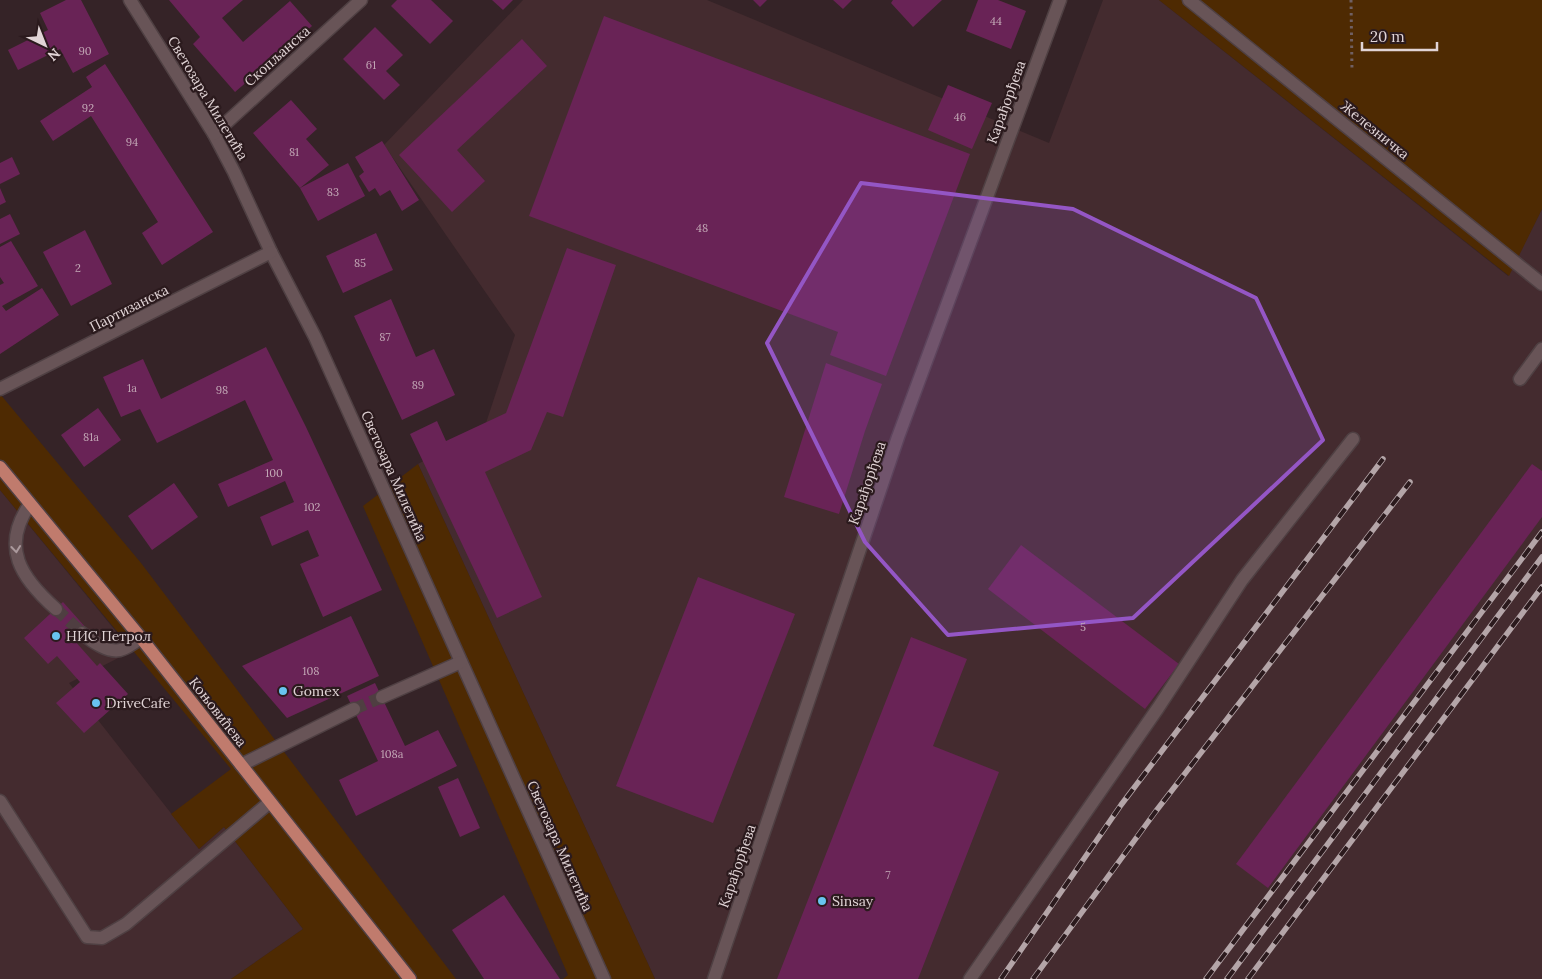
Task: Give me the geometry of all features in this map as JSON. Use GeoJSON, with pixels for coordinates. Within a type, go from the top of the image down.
{"type":"FeatureCollection","features":[{"type":"Feature","properties":{"kind":"main road","name":"Коњовићева"},"geometry":{"type":"LineString","coordinates":[[0,467],[141,638],[410,979]]}},
{"type":"Feature","properties":{"kind":"street","name":"Светозара Милетића"},"geometry":{"type":"LineString","coordinates":[[130,0],[214,134],[271,252],[315,337],[604,979]]}},
{"type":"Feature","properties":{"kind":"street","name":"Скопљанска"},"geometry":{"type":"LineString","coordinates":[[214,134],[361,0]]}},
{"type":"Feature","properties":{"kind":"street","name":"Карађорђева"},"geometry":{"type":"LineString","coordinates":[[714,979],[898,437],[1060,0]]}},
{"type":"Feature","properties":{"kind":"street","name":"Железничка"},"geometry":{"type":"LineString","coordinates":[[1190,0],[1542,284]]}},
{"type":"Feature","properties":{"kind":"street","name":"Партизанска"},"geometry":{"type":"LineString","coordinates":[[0,389],[271,252]]}},
{"type":"Feature","properties":{"kind":"street"},"geometry":{"type":"LineString","coordinates":[[1520,379],[1542,349]]}},
{"type":"Feature","properties":{"kind":"street"},"geometry":{"type":"LineString","coordinates":[[970,979],[1152,716],[1242,580],[1353,439]]}},
{"type":"Feature","properties":{"kind":"street"},"geometry":{"type":"LineString","coordinates":[[30,504],[22,516],[16,533],[14,550],[27,579],[42,597],[56,609]]}},
{"type":"Feature","properties":{"kind":"street"},"geometry":{"type":"LineString","coordinates":[[82,633],[100,645],[118,651],[123,650],[141,638]]}},
{"type":"Feature","properties":{"kind":"street"},"geometry":{"type":"LineString","coordinates":[[382,697],[461,662]]}},
{"type":"Feature","properties":{"kind":"street"},"geometry":{"type":"LineString","coordinates":[[241,765],[354,710]]}},
{"type":"Feature","properties":{"kind":"street"},"geometry":{"type":"LineString","coordinates":[[0,801],[88,937],[102,938],[126,924],[270,802]]}},
{"type":"Feature","properties":{"kind":"path"},"geometry":{"type":"LineString","coordinates":[[1351,0],[1352,71]]}},
{"type":"Feature","properties":{"kind":"highlighted area"},"geometry":{"type":"Polygon","coordinates":[[[861,183],[1073,209],[1256,298],[1323,440],[1133,618],[948,635],[865,542],[767,343],[861,183]]]}},
{"type":"Feature","properties":{"kind":"shaded area"},"geometry":{"type":"Polygon","coordinates":[[[523,0],[707,0],[1049,143],[1103,0],[1159,0],[1508,276],[1542,209],[1542,979],[655,979],[418,464],[485,426],[515,335],[384,145],[523,0]]]}},
{"type":"Feature","properties":{"kind":"shaded area"},"geometry":{"type":"Polygon","coordinates":[[[1159,0],[1542,0],[1542,209],[1509,276],[1159,0]]]}},
{"type":"Feature","properties":{"kind":"shaded area"},"geometry":{"type":"Polygon","coordinates":[[[0,394],[141,563],[456,979],[231,979],[303,929],[224,827],[199,849],[171,814],[231,769],[0,490],[0,394]]]}},
{"type":"Feature","properties":{"kind":"shaded area"},"geometry":{"type":"Polygon","coordinates":[[[418,464],[655,979],[563,979],[568,975],[363,506],[418,464]]]}},
{"type":"Feature","properties":{"kind":"shaded area"},"geometry":{"type":"Polygon","coordinates":[[[0,490],[132,651],[69,683],[199,849],[224,827],[303,929],[231,979],[0,979],[0,490]]]}},
{"type":"Feature","properties":{"kind":"building"},"geometry":{"type":"Polygon","coordinates":[[[66,0],[81,0],[109,54],[73,73],[60,49],[18,70],[8,50],[48,30],[40,13],[66,0]]]}},
{"type":"Feature","properties":{"kind":"building"},"geometry":{"type":"Polygon","coordinates":[[[169,0],[243,0],[222,18],[243,42],[290,1],[312,26],[235,92],[193,44],[200,37],[169,0]]]}},
{"type":"Feature","properties":{"kind":"building"},"geometry":{"type":"Polygon","coordinates":[[[397,0],[431,0],[453,21],[430,44],[391,6],[397,0]]]}},
{"type":"Feature","properties":{"kind":"building"},"geometry":{"type":"Polygon","coordinates":[[[492,0],[513,0],[503,10],[492,0]]]}},
{"type":"Feature","properties":{"kind":"building"},"geometry":{"type":"Polygon","coordinates":[[[753,0],[767,0],[760,7],[753,0]]]}},
{"type":"Feature","properties":{"kind":"building"},"geometry":{"type":"Polygon","coordinates":[[[833,0],[852,0],[843,9],[833,0]]]}},
{"type":"Feature","properties":{"kind":"building"},"geometry":{"type":"Polygon","coordinates":[[[893,0],[942,0],[913,27],[891,3],[893,0]]]}},
{"type":"Feature","properties":{"kind":"building"},"geometry":{"type":"Polygon","coordinates":[[[978,0],[998,0],[1026,11],[1011,49],[966,31],[978,0]]]}},
{"type":"Feature","properties":{"kind":"building"},"geometry":{"type":"Polygon","coordinates":[[[604,16],[970,154],[886,376],[830,355],[838,332],[529,216],[604,16]]]}},
{"type":"Feature","properties":{"kind":"building"},"geometry":{"type":"Polygon","coordinates":[[[375,27],[403,55],[386,71],[400,85],[384,100],[343,59],[375,27]]]}},
{"type":"Feature","properties":{"kind":"building"},"geometry":{"type":"Polygon","coordinates":[[[522,39],[547,66],[457,150],[485,181],[452,212],[399,155],[522,39]]]}},
{"type":"Feature","properties":{"kind":"building"},"geometry":{"type":"Polygon","coordinates":[[[105,64],[213,232],[162,265],[142,233],[158,222],[91,116],[53,141],[40,121],[92,87],[86,77],[105,64]]]}},
{"type":"Feature","properties":{"kind":"building"},"geometry":{"type":"Polygon","coordinates":[[[948,85],[992,103],[972,149],[928,130],[948,85]]]}},
{"type":"Feature","properties":{"kind":"building"},"geometry":{"type":"Polygon","coordinates":[[[291,100],[317,129],[306,139],[329,165],[300,188],[253,133],[291,100]]]}},
{"type":"Feature","properties":{"kind":"building"},"geometry":{"type":"Polygon","coordinates":[[[382,141],[419,200],[402,211],[390,190],[380,196],[375,188],[369,192],[359,176],[364,172],[355,157],[382,141]]]}},
{"type":"Feature","properties":{"kind":"building"},"geometry":{"type":"Polygon","coordinates":[[[12,157],[20,174],[0,184],[0,163],[12,157]]]}},
{"type":"Feature","properties":{"kind":"building"},"geometry":{"type":"Polygon","coordinates":[[[348,163],[365,196],[318,221],[300,188],[348,163]]]}},
{"type":"Feature","properties":{"kind":"building"},"geometry":{"type":"Polygon","coordinates":[[[0,188],[6,202],[0,205],[0,188]]]}},
{"type":"Feature","properties":{"kind":"building"},"geometry":{"type":"Polygon","coordinates":[[[10,214],[20,234],[0,244],[0,219],[10,214]]]}},
{"type":"Feature","properties":{"kind":"building"},"geometry":{"type":"Polygon","coordinates":[[[85,230],[112,284],[71,306],[43,252],[85,230]]]}},
{"type":"Feature","properties":{"kind":"building"},"geometry":{"type":"Polygon","coordinates":[[[376,233],[393,270],[343,293],[326,256],[376,233]]]}},
{"type":"Feature","properties":{"kind":"building"},"geometry":{"type":"Polygon","coordinates":[[[11,241],[38,286],[2,306],[6,311],[42,288],[59,315],[0,354],[0,285],[4,283],[0,277],[0,247],[11,241]]]}},
{"type":"Feature","properties":{"kind":"building"},"geometry":{"type":"Polygon","coordinates":[[[567,248],[616,265],[563,417],[547,412],[531,450],[485,472],[542,597],[497,618],[410,434],[437,421],[446,441],[506,413],[567,248]]]}},
{"type":"Feature","properties":{"kind":"building"},"geometry":{"type":"Polygon","coordinates":[[[391,299],[416,357],[434,349],[455,395],[402,420],[354,316],[391,299]]]}},
{"type":"Feature","properties":{"kind":"building"},"geometry":{"type":"Polygon","coordinates":[[[266,347],[306,427],[382,590],[323,617],[300,564],[319,556],[308,530],[272,546],[260,517],[294,502],[285,481],[228,507],[218,484],[273,460],[245,400],[157,443],[140,409],[121,417],[103,377],[143,359],[161,399],[266,347]]]}},
{"type":"Feature","properties":{"kind":"building"},"geometry":{"type":"Polygon","coordinates":[[[826,363],[882,384],[839,514],[784,497],[826,363]]]}},
{"type":"Feature","properties":{"kind":"building"},"geometry":{"type":"Polygon","coordinates":[[[98,408],[121,440],[84,467],[61,435],[98,408]]]}},
{"type":"Feature","properties":{"kind":"building"},"geometry":{"type":"Polygon","coordinates":[[[1532,464],[1542,471],[1542,517],[1268,888],[1236,864],[1532,464]]]}},
{"type":"Feature","properties":{"kind":"building"},"geometry":{"type":"Polygon","coordinates":[[[174,483],[198,517],[152,550],[128,516],[174,483]]]}},
{"type":"Feature","properties":{"kind":"building"},"geometry":{"type":"Polygon","coordinates":[[[1021,545],[1179,664],[1145,709],[988,589],[1021,545]]]}},
{"type":"Feature","properties":{"kind":"building"},"geometry":{"type":"Polygon","coordinates":[[[698,577],[795,614],[713,823],[616,786],[698,577]]]}},
{"type":"Feature","properties":{"kind":"building"},"geometry":{"type":"Polygon","coordinates":[[[63,602],[87,629],[74,640],[97,666],[100,663],[128,694],[84,733],[56,703],[80,682],[57,656],[48,664],[24,638],[63,602]]]}},
{"type":"Feature","properties":{"kind":"building"},"geometry":{"type":"Polygon","coordinates":[[[351,616],[379,676],[287,718],[242,666],[351,616]]]}},
{"type":"Feature","properties":{"kind":"building"},"geometry":{"type":"Polygon","coordinates":[[[911,637],[967,659],[933,746],[999,772],[918,979],[777,979],[911,637]]]}},
{"type":"Feature","properties":{"kind":"building"},"geometry":{"type":"Polygon","coordinates":[[[375,683],[405,746],[438,730],[457,766],[356,816],[339,780],[378,761],[347,696],[375,683]]]}},
{"type":"Feature","properties":{"kind":"building"},"geometry":{"type":"Polygon","coordinates":[[[458,778],[480,828],[460,837],[438,787],[458,778]]]}},
{"type":"Feature","properties":{"kind":"building"},"geometry":{"type":"Polygon","coordinates":[[[504,895],[560,979],[484,979],[452,930],[504,895]]]}},
{"type":"Feature","properties":{"kind":"tunnel"},"geometry":{"type":"LineString","coordinates":[[56,609],[82,633]]}},
{"type":"Feature","properties":{"kind":"tunnel"},"geometry":{"type":"LineString","coordinates":[[354,709],[382,697]]}},
{"type":"Feature","properties":{"kind":"railway"},"geometry":{"type":"LineString","coordinates":[[1001,979],[1121,805],[1383,459]]}},
{"type":"Feature","properties":{"kind":"railway"},"geometry":{"type":"LineString","coordinates":[[1033,979],[1156,811],[1410,482]]}},
{"type":"Feature","properties":{"kind":"railway"},"geometry":{"type":"LineString","coordinates":[[1206,979],[1542,532]]}},
{"type":"Feature","properties":{"kind":"railway"},"geometry":{"type":"LineString","coordinates":[[1227,979],[1542,557]]}},
{"type":"Feature","properties":{"kind":"railway"},"geometry":{"type":"LineString","coordinates":[[1248,979],[1542,587]]}},
{"type":"Feature","properties":{"kind":"place","name":"НИС Петрол"},"geometry":{"type":"Point","coordinates":[56,636]}},
{"type":"Feature","properties":{"kind":"place","name":"Gomex"},"geometry":{"type":"Point","coordinates":[283,691]}},
{"type":"Feature","properties":{"kind":"place","name":"DriveCafe"},"geometry":{"type":"Point","coordinates":[96,703]}},
{"type":"Feature","properties":{"kind":"place","name":"Sinsay"},"geometry":{"type":"Point","coordinates":[822,901]}}]}
